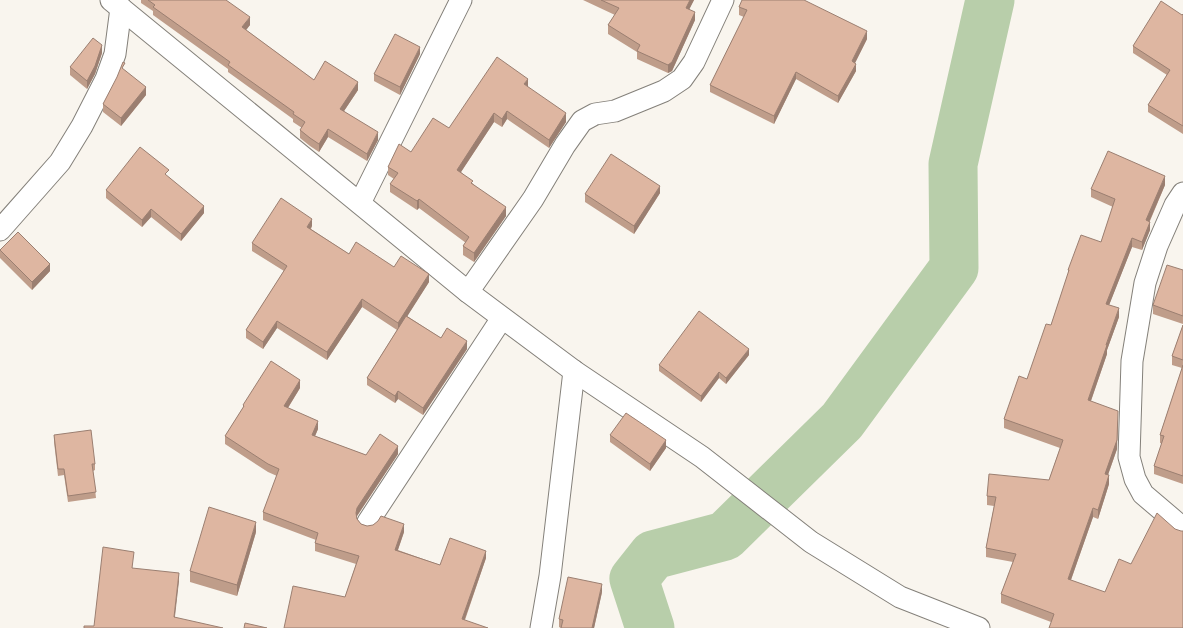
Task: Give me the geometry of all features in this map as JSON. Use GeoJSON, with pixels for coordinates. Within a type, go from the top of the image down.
{"type":"FeatureCollection","features":[{"type":"Feature","properties":{"kind":"street"},"geometry":{"type":"LineString","coordinates":[[360,202],[461,0]]}},
{"type":"Feature","properties":{"kind":"street"},"geometry":{"type":"LineString","coordinates":[[468,292],[533,199],[565,145],[582,121],[595,114],[615,111],[664,92],[682,79],[694,62],[723,0]]}},
{"type":"Feature","properties":{"kind":"street"},"geometry":{"type":"LineString","coordinates":[[116,4],[468,292],[574,371],[702,456],[811,542],[900,597],[979,628]]}},
{"type":"Feature","properties":{"kind":"street"},"geometry":{"type":"LineString","coordinates":[[0,230],[60,162],[82,126],[106,79],[114,54],[116,4]]}},
{"type":"Feature","properties":{"kind":"street"},"geometry":{"type":"LineString","coordinates":[[1183,193],[1175,204],[1157,246],[1145,283],[1132,362],[1129,457],[1135,480],[1143,494],[1183,528]]}},
{"type":"Feature","properties":{"kind":"street"},"geometry":{"type":"LineString","coordinates":[[368,522],[502,318]]}},
{"type":"Feature","properties":{"kind":"street"},"geometry":{"type":"LineString","coordinates":[[541,628],[550,576],[574,371]]}},
{"type":"Feature","properties":{"kind":"building"},"geometry":{"type":"Polygon","coordinates":[[[148,0],[226,0],[250,17],[242,27],[314,80],[325,61],[358,82],[340,109],[378,132],[367,154],[328,129],[319,144],[310,138],[300,130],[305,122],[293,114],[294,112],[228,65],[230,62],[153,7],[155,5],[148,0]]]}},
{"type":"Feature","properties":{"kind":"building"},"geometry":{"type":"Polygon","coordinates":[[[601,0],[690,0],[686,8],[695,12],[672,62],[668,65],[637,51],[640,45],[608,25],[619,8],[601,0]]]}},
{"type":"Feature","properties":{"kind":"building"},"geometry":{"type":"Polygon","coordinates":[[[742,0],[804,0],[867,31],[852,61],[856,64],[838,96],[796,72],[774,116],[710,85],[747,10],[739,7],[742,0]]]}},
{"type":"Feature","properties":{"kind":"building"},"geometry":{"type":"Polygon","coordinates":[[[1161,1],[1183,14],[1183,126],[1148,105],[1170,70],[1133,46],[1161,1]]]}},
{"type":"Feature","properties":{"kind":"building"},"geometry":{"type":"Polygon","coordinates":[[[395,34],[420,47],[400,87],[374,74],[395,34]]]}},
{"type":"Feature","properties":{"kind":"building"},"geometry":{"type":"Polygon","coordinates":[[[93,38],[102,45],[95,66],[87,81],[70,67],[93,38]]]}},
{"type":"Feature","properties":{"kind":"building"},"geometry":{"type":"Polygon","coordinates":[[[497,57],[528,79],[524,84],[566,113],[549,140],[507,111],[502,119],[494,113],[457,170],[473,181],[471,183],[506,207],[474,253],[463,246],[469,237],[419,199],[417,201],[390,184],[398,173],[388,167],[399,144],[411,152],[433,118],[449,128],[497,57]]]}},
{"type":"Feature","properties":{"kind":"building"},"geometry":{"type":"Polygon","coordinates":[[[123,62],[125,63],[122,68],[146,87],[121,118],[103,104],[123,62]]]}},
{"type":"Feature","properties":{"kind":"building"},"geometry":{"type":"Polygon","coordinates":[[[140,147],[169,170],[165,174],[204,206],[181,234],[151,209],[142,220],[106,190],[140,147]]]}},
{"type":"Feature","properties":{"kind":"building"},"geometry":{"type":"Polygon","coordinates":[[[1108,151],[1165,176],[1146,220],[1150,222],[1142,242],[1132,238],[1106,304],[1119,308],[1088,400],[1118,411],[1117,440],[1105,474],[1109,475],[1098,510],[1093,508],[1068,579],[1105,592],[1119,559],[1131,564],[1157,513],[1175,529],[1183,531],[1183,628],[1049,628],[1054,614],[1001,594],[1016,554],[986,548],[996,497],[987,496],[989,474],[1049,480],[1063,440],[1004,419],[1019,376],[1027,379],[1046,324],[1051,325],[1081,235],[1101,242],[1115,199],[1091,189],[1108,151]]]}},
{"type":"Feature","properties":{"kind":"building"},"geometry":{"type":"Polygon","coordinates":[[[611,154],[660,186],[634,226],[585,194],[611,154]]]}},
{"type":"Feature","properties":{"kind":"building"},"geometry":{"type":"Polygon","coordinates":[[[281,198],[312,219],[307,227],[349,254],[356,242],[394,267],[401,256],[429,274],[398,323],[362,299],[327,352],[277,321],[263,342],[246,330],[287,266],[252,243],[281,198]]]}},
{"type":"Feature","properties":{"kind":"building"},"geometry":{"type":"Polygon","coordinates":[[[18,232],[50,264],[32,282],[0,250],[18,232]]]}},
{"type":"Feature","properties":{"kind":"building"},"geometry":{"type":"Polygon","coordinates":[[[1167,265],[1183,270],[1183,316],[1153,305],[1167,265]]]}},
{"type":"Feature","properties":{"kind":"building"},"geometry":{"type":"Polygon","coordinates":[[[699,311],[749,349],[726,378],[719,372],[701,396],[659,365],[699,311]]]}},
{"type":"Feature","properties":{"kind":"building"},"geometry":{"type":"Polygon","coordinates":[[[406,316],[441,338],[447,328],[467,341],[423,408],[398,391],[395,396],[367,378],[406,316]]]}},
{"type":"Feature","properties":{"kind":"building"},"geometry":{"type":"Polygon","coordinates":[[[1183,325],[1183,360],[1172,356],[1183,325]]]}},
{"type":"Feature","properties":{"kind":"building"},"geometry":{"type":"Polygon","coordinates":[[[271,361],[300,380],[284,406],[318,421],[312,435],[366,455],[380,434],[398,446],[357,508],[357,519],[361,524],[373,525],[381,516],[404,524],[395,550],[440,565],[450,538],[486,551],[462,619],[488,628],[284,628],[293,586],[345,597],[359,556],[315,543],[318,533],[263,512],[279,469],[225,436],[271,361]]]}},
{"type":"Feature","properties":{"kind":"building"},"geometry":{"type":"Polygon","coordinates":[[[1183,365],[1183,476],[1154,466],[1164,436],[1160,435],[1183,365]]]}},
{"type":"Feature","properties":{"kind":"building"},"geometry":{"type":"Polygon","coordinates":[[[626,413],[666,440],[650,464],[610,435],[626,413]]]}},
{"type":"Feature","properties":{"kind":"building"},"geometry":{"type":"Polygon","coordinates":[[[91,430],[95,464],[92,464],[96,492],[68,496],[64,469],[58,469],[54,435],[91,430]]]}},
{"type":"Feature","properties":{"kind":"building"},"geometry":{"type":"Polygon","coordinates":[[[209,507],[256,522],[237,585],[190,571],[209,507]]]}},
{"type":"Feature","properties":{"kind":"building"},"geometry":{"type":"Polygon","coordinates":[[[103,547],[134,552],[132,568],[179,573],[174,617],[223,628],[84,628],[84,626],[94,626],[103,547]]]}},
{"type":"Feature","properties":{"kind":"building"},"geometry":{"type":"Polygon","coordinates":[[[568,577],[602,584],[592,628],[561,628],[563,620],[559,619],[568,577]]]}},
{"type":"Feature","properties":{"kind":"building"},"geometry":{"type":"Polygon","coordinates":[[[245,623],[267,628],[244,628],[245,623]]]}},
{"type":"Feature","properties":{"kind":"waterway"},"geometry":{"type":"LineString","coordinates":[[650,628],[634,579],[653,555],[725,536],[842,421],[954,268],[953,164],[990,0]]}}]}
